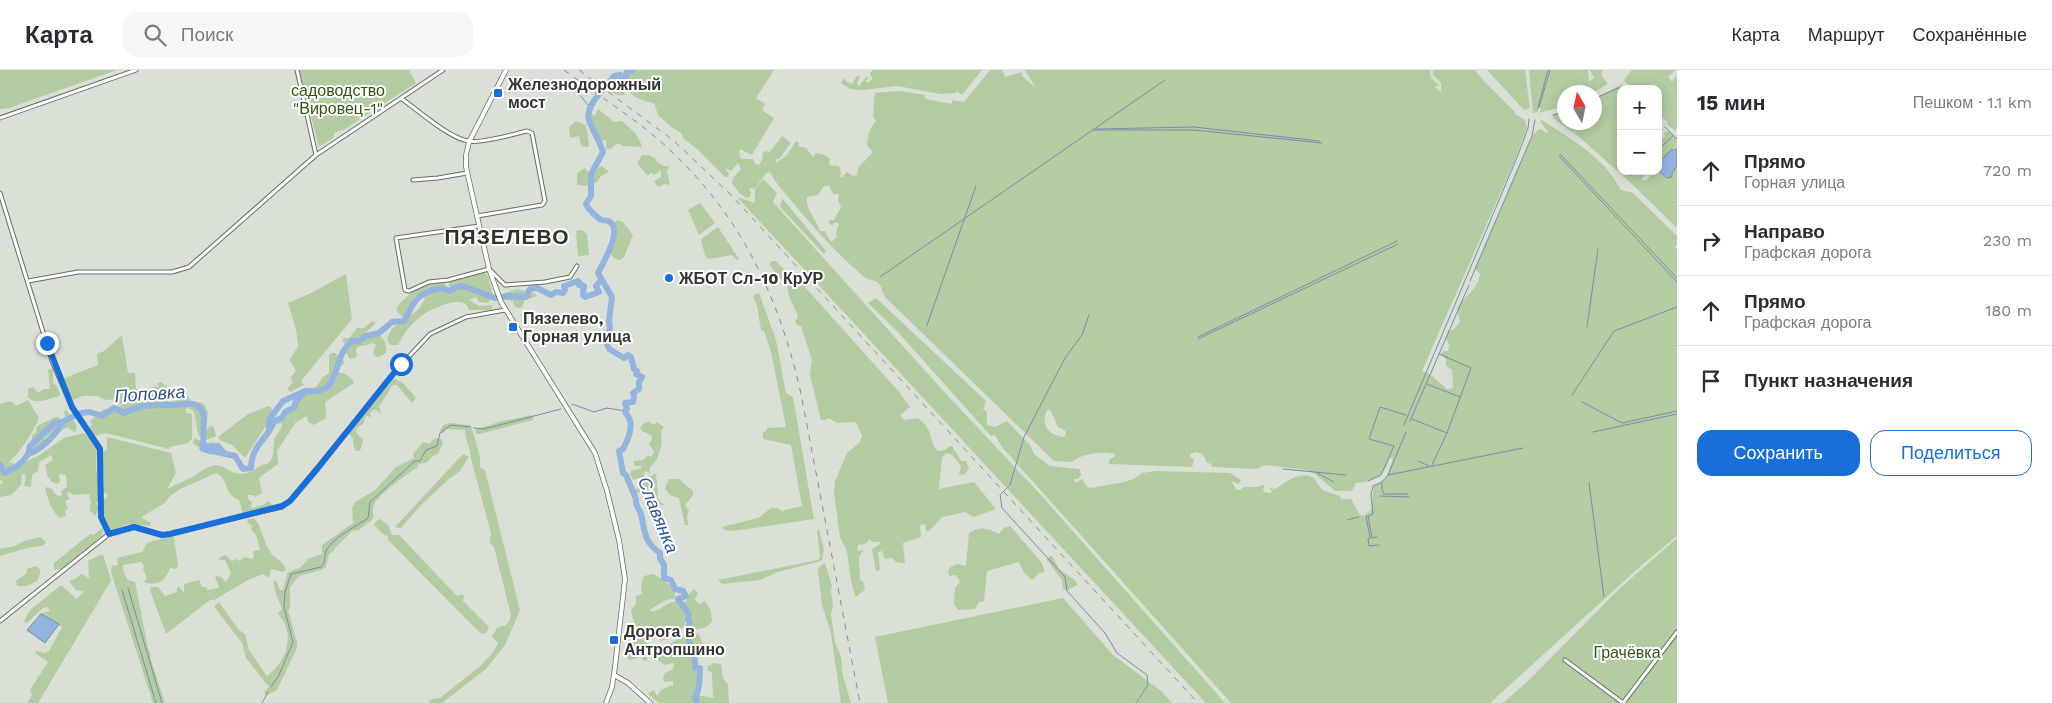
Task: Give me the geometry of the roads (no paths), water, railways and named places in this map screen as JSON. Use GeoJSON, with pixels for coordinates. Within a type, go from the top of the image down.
{"type":"FeatureCollection","features":[{"type":"Feature","properties":{"kind":"main road"},"geometry":{"type":"LineString","coordinates":[[506,70],[469,142],[466,155],[467,173],[489,269],[501,302],[578,425],[598,461],[619,540],[625,579],[614,675],[606,703]]}},
{"type":"Feature","properties":{"kind":"main road"},"geometry":{"type":"LineString","coordinates":[[614,675],[624,680],[650,703]]}},
{"type":"Feature","properties":{"kind":"street"},"geometry":{"type":"LineString","coordinates":[[0,118],[136,70]]}},
{"type":"Feature","properties":{"kind":"street"},"geometry":{"type":"LineString","coordinates":[[297,70],[316,155]]}},
{"type":"Feature","properties":{"kind":"street"},"geometry":{"type":"LineString","coordinates":[[28,281],[78,272],[172,272],[184,269],[194,263],[316,155],[444,70]]}},
{"type":"Feature","properties":{"kind":"street"},"geometry":{"type":"LineString","coordinates":[[402,99],[437,125],[469,142],[503,137],[526,131],[532,133],[545,201],[542,205],[534,207],[477,216]]}},
{"type":"Feature","properties":{"kind":"street"},"geometry":{"type":"LineString","coordinates":[[413,180],[467,173]]}},
{"type":"Feature","properties":{"kind":"street"},"geometry":{"type":"LineString","coordinates":[[0,193],[52,361],[72,407],[100,449],[101,517],[109,534]]}},
{"type":"Feature","properties":{"kind":"street"},"geometry":{"type":"LineString","coordinates":[[479,226],[396,238],[405,290],[409,291],[429,282],[448,280],[489,269],[505,285],[545,282],[570,277],[577,266]]}},
{"type":"Feature","properties":{"kind":"street"},"geometry":{"type":"LineString","coordinates":[[0,621],[109,534],[134,527],[156,536],[282,506],[290,501],[401,364],[430,334],[466,317],[505,310]]}},
{"type":"Feature","properties":{"kind":"street"},"geometry":{"type":"LineString","coordinates":[[1565,660],[1623,703],[1677,632]]}},
{"type":"Feature","properties":{"kind":"water"},"geometry":{"type":"Polygon","coordinates":[[[1677,148],[1677,166],[1672,173],[1672,177],[1667,178],[1662,174],[1662,159],[1672,149],[1674,151],[1677,148]]]}},
{"type":"Feature","properties":{"kind":"water"},"geometry":{"type":"Polygon","coordinates":[[[41,614],[59,624],[45,643],[27,630],[41,614]]]}},
{"type":"Feature","properties":{"kind":"waterway","name":"Славянка"},"geometry":{"type":"LineString","coordinates":[[633,70],[626,73],[626,78],[623,79],[620,75],[614,76],[589,110],[588,117],[603,152],[591,174],[591,196],[586,204],[602,220],[609,221],[613,226],[614,232],[613,240],[598,273],[612,297],[607,344],[609,349],[624,358],[628,355],[631,357],[634,369],[637,371],[636,374],[642,377],[639,382],[639,389],[633,393],[633,402],[625,403],[627,409],[625,412],[631,426],[623,449],[619,451],[623,473],[626,475],[636,499],[648,541],[660,553],[660,558],[664,565],[664,578],[671,580],[675,589],[683,591],[686,596],[678,599],[689,614],[688,639],[694,657],[695,668],[700,668],[699,687],[695,697],[697,703]]}},
{"type":"Feature","properties":{"kind":"waterway"},"geometry":{"type":"LineString","coordinates":[[1537,111],[1548,70]]}},
{"type":"Feature","properties":{"kind":"waterway"},"geometry":{"type":"LineString","coordinates":[[1539,107],[1550,70]]}},
{"type":"Feature","properties":{"kind":"waterway"},"geometry":{"type":"LineString","coordinates":[[880,277],[1165,80]]}},
{"type":"Feature","properties":{"kind":"waterway"},"geometry":{"type":"LineString","coordinates":[[1602,95],[1617,88]]}},
{"type":"Feature","properties":{"kind":"waterway"},"geometry":{"type":"LineString","coordinates":[[573,90],[588,105],[592,105]]}},
{"type":"Feature","properties":{"kind":"waterway"},"geometry":{"type":"LineString","coordinates":[[1553,115],[1557,114]]}},
{"type":"Feature","properties":{"kind":"waterway"},"geometry":{"type":"LineString","coordinates":[[1404,425],[1518,155],[1528,128],[1529,119]]}},
{"type":"Feature","properties":{"kind":"waterway"},"geometry":{"type":"LineString","coordinates":[[1470,281],[1532,136],[1535,120]]}},
{"type":"Feature","properties":{"kind":"waterway"},"geometry":{"type":"LineString","coordinates":[[1096,129],[1194,127],[1319,141]]}},
{"type":"Feature","properties":{"kind":"waterway"},"geometry":{"type":"LineString","coordinates":[[1665,127],[1677,139]]}},
{"type":"Feature","properties":{"kind":"waterway"},"geometry":{"type":"LineString","coordinates":[[1093,130],[1194,130],[1322,143]]}},
{"type":"Feature","properties":{"kind":"waterway"},"geometry":{"type":"LineString","coordinates":[[1662,146],[1674,135]]}},
{"type":"Feature","properties":{"kind":"waterway"},"geometry":{"type":"LineString","coordinates":[[1560,154],[1677,278]]}},
{"type":"Feature","properties":{"kind":"waterway"},"geometry":{"type":"LineString","coordinates":[[1559,156],[1677,282]]}},
{"type":"Feature","properties":{"kind":"waterway"},"geometry":{"type":"LineString","coordinates":[[927,325],[976,186]]}},
{"type":"Feature","properties":{"kind":"waterway"},"geometry":{"type":"LineString","coordinates":[[1198,337],[1397,241]]}},
{"type":"Feature","properties":{"kind":"waterway"},"geometry":{"type":"LineString","coordinates":[[1198,339],[1398,244]]}},
{"type":"Feature","properties":{"kind":"waterway"},"geometry":{"type":"LineString","coordinates":[[1587,327],[1598,249]]}},
{"type":"Feature","properties":{"kind":"waterway","name":"Поповка"},"geometry":{"type":"LineString","coordinates":[[0,464],[4,473],[16,467],[28,454],[30,446],[54,423],[62,422],[81,413],[90,412],[102,416],[114,408],[124,413],[136,408],[149,406],[192,404],[199,407],[204,416],[203,449],[235,456],[243,469],[251,468],[254,453],[274,421],[282,418],[285,412],[295,407],[295,403],[305,391],[323,389],[332,382],[346,347],[352,341],[359,341],[366,336],[379,333],[392,322],[404,321],[414,303],[425,293],[441,289],[450,291],[456,287],[463,286],[495,298],[510,296],[526,297],[530,289],[537,288],[551,295],[556,292],[563,293],[565,290],[564,286],[578,281],[579,285],[584,286],[583,295],[585,297],[599,292],[596,286],[601,280]]}},
{"type":"Feature","properties":{"kind":"waterway"},"geometry":{"type":"LineString","coordinates":[[1410,421],[1469,285]]}},
{"type":"Feature","properties":{"kind":"waterway"},"geometry":{"type":"LineString","coordinates":[[1572,395],[1614,331],[1677,307]]}},
{"type":"Feature","properties":{"kind":"waterway"},"geometry":{"type":"LineString","coordinates":[[1089,315],[1082,335],[1065,358],[1024,437],[1010,485],[1000,495],[1002,508],[1065,577],[1067,591],[1105,633],[1117,653],[1147,675],[1148,685],[1136,703]]}},
{"type":"Feature","properties":{"kind":"waterway"},"geometry":{"type":"LineString","coordinates":[[1432,465],[1447,433],[1471,368],[1439,354]]}},
{"type":"Feature","properties":{"kind":"waterway"},"geometry":{"type":"LineString","coordinates":[[1427,384],[1460,397]]}},
{"type":"Feature","properties":{"kind":"waterway"},"geometry":{"type":"LineString","coordinates":[[269,430],[269,420],[283,401],[303,392]]}},
{"type":"Feature","properties":{"kind":"waterway"},"geometry":{"type":"LineString","coordinates":[[1582,402],[1622,423],[1677,411]]}},
{"type":"Feature","properties":{"kind":"waterway"},"geometry":{"type":"LineString","coordinates":[[572,404],[594,412],[607,408],[625,411]]}},
{"type":"Feature","properties":{"kind":"waterway"},"geometry":{"type":"LineString","coordinates":[[1368,481],[1381,475],[1394,446],[1369,439],[1380,407],[1406,415]]}},
{"type":"Feature","properties":{"kind":"waterway"},"geometry":{"type":"LineString","coordinates":[[474,428],[484,429],[561,409]]}},
{"type":"Feature","properties":{"kind":"waterway"},"geometry":{"type":"LineString","coordinates":[[1593,432],[1677,414]]}},
{"type":"Feature","properties":{"kind":"waterway"},"geometry":{"type":"LineString","coordinates":[[1412,419],[1447,433]]}},
{"type":"Feature","properties":{"kind":"waterway"},"geometry":{"type":"LineString","coordinates":[[28,454],[48,441],[62,422]]}},
{"type":"Feature","properties":{"kind":"waterway"},"geometry":{"type":"LineString","coordinates":[[271,687],[279,675],[293,642],[284,607],[285,592],[291,574],[321,567],[330,545],[340,536],[368,518],[370,502],[415,461],[420,461],[426,450],[437,446],[440,433],[451,425],[470,427]]}},
{"type":"Feature","properties":{"kind":"waterway"},"geometry":{"type":"LineString","coordinates":[[1388,475],[1406,432]]}},
{"type":"Feature","properties":{"kind":"waterway"},"geometry":{"type":"LineString","coordinates":[[202,444],[207,447],[218,446],[224,453]]}},
{"type":"Feature","properties":{"kind":"waterway"},"geometry":{"type":"LineString","coordinates":[[1377,537],[1372,538],[1368,516],[1373,514],[1371,494],[1373,486],[1382,482],[1388,475],[1523,448]]}},
{"type":"Feature","properties":{"kind":"waterway"},"geometry":{"type":"LineString","coordinates":[[1418,461],[1429,466]]}},
{"type":"Feature","properties":{"kind":"waterway"},"geometry":{"type":"LineString","coordinates":[[1283,469],[1346,475]]}},
{"type":"Feature","properties":{"kind":"waterway"},"geometry":{"type":"LineString","coordinates":[[1317,473],[1334,482]]}},
{"type":"Feature","properties":{"kind":"waterway"},"geometry":{"type":"LineString","coordinates":[[1382,483],[1384,494],[1408,494]]}},
{"type":"Feature","properties":{"kind":"waterway"},"geometry":{"type":"LineString","coordinates":[[1589,483],[1604,597]]}},
{"type":"Feature","properties":{"kind":"waterway"},"geometry":{"type":"LineString","coordinates":[[1380,496],[1409,497]]}},
{"type":"Feature","properties":{"kind":"waterway"},"geometry":{"type":"LineString","coordinates":[[1366,516],[1370,538],[1368,539],[1369,546],[1379,545]]}},
{"type":"Feature","properties":{"kind":"waterway"},"geometry":{"type":"LineString","coordinates":[[1347,520],[1359,517]]}},
{"type":"Feature","properties":{"kind":"waterway"},"geometry":{"type":"LineString","coordinates":[[128,588],[162,703]]}},
{"type":"Feature","properties":{"kind":"waterway"},"geometry":{"type":"LineString","coordinates":[[122,590],[156,703]]}},
{"type":"Feature","properties":{"kind":"waterway"},"geometry":{"type":"LineString","coordinates":[[262,703],[268,692]]}},
{"type":"Feature","properties":{"kind":"railway"},"geometry":{"type":"LineString","coordinates":[[564,70],[647,130],[677,157],[704,186],[727,216],[747,248],[764,282],[779,317],[801,394],[860,703]]}},
{"type":"Feature","properties":{"kind":"railway"},"geometry":{"type":"LineString","coordinates":[[579,70],[674,141],[731,195],[1198,703]]}},
{"type":"Feature","properties":{"kind":"place","name":"Железнодорожный мост"},"geometry":{"type":"Point","coordinates":[498,93]}},
{"type":"Feature","properties":{"kind":"place","name":"ЖБОТ Сл-10 КрУР"},"geometry":{"type":"Point","coordinates":[669,278]}},
{"type":"Feature","properties":{"kind":"place","name":"Пязелево, Горная улица"},"geometry":{"type":"Point","coordinates":[513,327]}},
{"type":"Feature","properties":{"kind":"place","name":"Дорога в Антропшино"},"geometry":{"type":"Point","coordinates":[614,640]}},
{"type":"Feature","properties":{"kind":"district","name":"ПЯЗЕЛЕВО"},"geometry":{"type":"Point","coordinates":[507,237]}},
{"type":"Feature","properties":{"kind":"park label","name":"садоводство \"Вировец-1\""},"geometry":{"type":"Point","coordinates":[338,99]}},
{"type":"Feature","properties":{"kind":"park label","name":"Грачёвка"},"geometry":{"type":"Point","coordinates":[1627,652]}}]}
